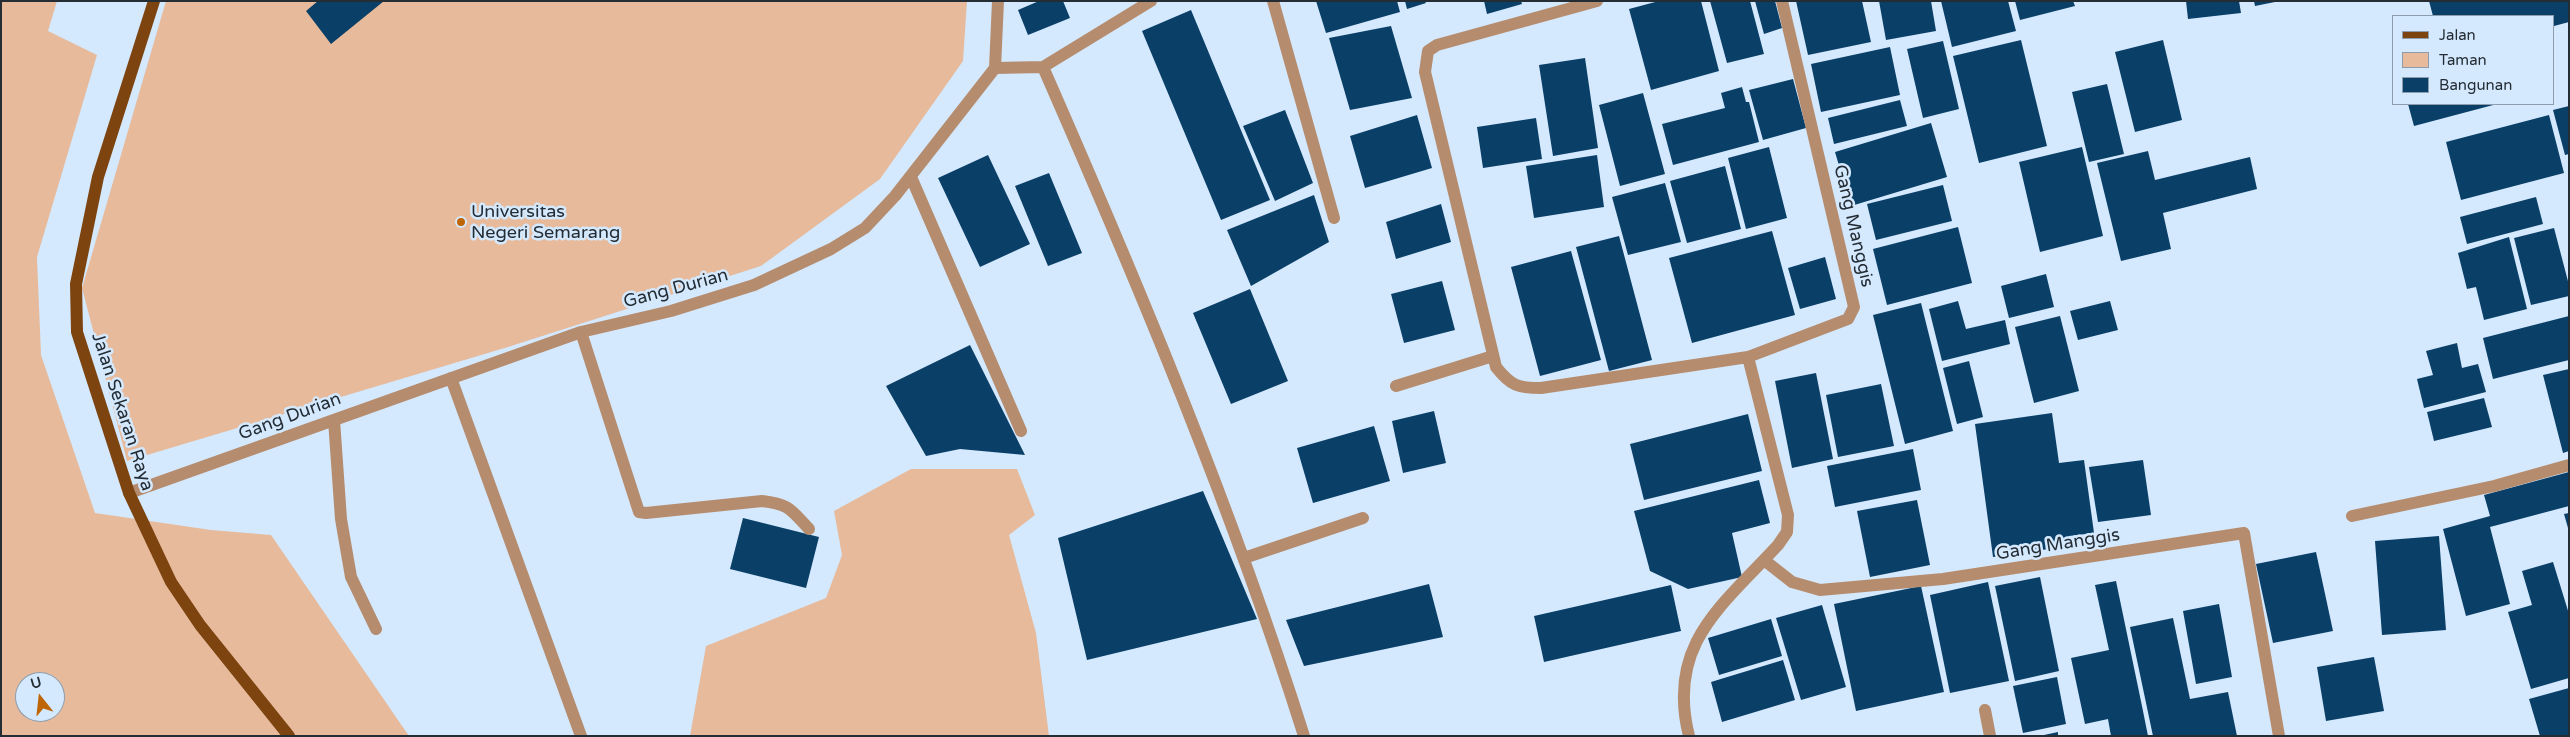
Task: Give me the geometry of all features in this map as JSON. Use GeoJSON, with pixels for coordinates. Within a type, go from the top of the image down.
{"type":"FeatureCollection","features":[{"type":"Feature","properties":{"kind":"main road","name":"Jalan Sekaran Raya"},"geometry":{"type":"LineString","coordinates":[[154,1],[98,177],[76,284],[78,332],[129,493],[171,582],[200,625],[289,736]]}},
{"type":"Feature","properties":{"kind":"street"},"geometry":{"type":"LineString","coordinates":[[998,1],[995,68],[1043,67],[1152,1]]}},
{"type":"Feature","properties":{"kind":"street"},"geometry":{"type":"LineString","coordinates":[[1274,1],[1334,218]]}},
{"type":"Feature","properties":{"kind":"street","name":"Gang Manggis"},"geometry":{"type":"LineString","coordinates":[[1597,1],[1444,43],[1428,52],[1424,72],[1496,367],[1508,382],[1524,388],[1541,388],[1748,357],[1848,319],[1854,307],[1782,1]]}},
{"type":"Feature","properties":{"kind":"street"},"geometry":{"type":"LineString","coordinates":[[1043,67],[1113,226],[1244,558],[1304,736]]}},
{"type":"Feature","properties":{"kind":"street","name":"Gang Durian"},"geometry":{"type":"LineString","coordinates":[[129,493],[581,332],[670,311],[754,285],[830,249],[865,228],[911,177],[995,68]]}},
{"type":"Feature","properties":{"kind":"street"},"geometry":{"type":"LineString","coordinates":[[911,177],[1021,431]]}},
{"type":"Feature","properties":{"kind":"street"},"geometry":{"type":"LineString","coordinates":[[581,332],[639,512],[646,513],[762,501],[779,503],[792,508],[809,529]]}},
{"type":"Feature","properties":{"kind":"street"},"geometry":{"type":"LineString","coordinates":[[1396,386],[1493,356]]}},
{"type":"Feature","properties":{"kind":"street"},"geometry":{"type":"LineString","coordinates":[[1689,736],[1682,694],[1686,667],[1698,634],[1787,532],[1788,515],[1748,357]]}},
{"type":"Feature","properties":{"kind":"street"},"geometry":{"type":"LineString","coordinates":[[451,378],[581,736]]}},
{"type":"Feature","properties":{"kind":"street"},"geometry":{"type":"LineString","coordinates":[[334,420],[341,519],[351,577],[376,629]]}},
{"type":"Feature","properties":{"kind":"street"},"geometry":{"type":"LineString","coordinates":[[2352,516],[2494,486],[2569,465]]}},
{"type":"Feature","properties":{"kind":"street"},"geometry":{"type":"LineString","coordinates":[[1244,558],[1363,518]]}},
{"type":"Feature","properties":{"kind":"street","name":"Gang Manggis"},"geometry":{"type":"LineString","coordinates":[[1764,560],[1792,582],[1820,590],[1943,580],[2244,533],[2279,736]]}},
{"type":"Feature","properties":{"kind":"street"},"geometry":{"type":"LineString","coordinates":[[1985,710],[1990,736]]}},
{"type":"Feature","properties":{"kind":"green space"},"geometry":{"type":"Polygon","coordinates":[[[1,1],[57,1],[48,31],[97,55],[37,257],[41,355],[95,513],[211,530],[271,535],[409,736],[1,736],[1,1]]]}},
{"type":"Feature","properties":{"kind":"green space","name":"Universitas Negeri Semarang"},"geometry":{"type":"Polygon","coordinates":[[[166,1],[967,1],[963,61],[880,179],[761,266],[508,347],[127,461],[82,288],[166,1]]]}},
{"type":"Feature","properties":{"kind":"green space"},"geometry":{"type":"Polygon","coordinates":[[[911,469],[1017,469],[1035,515],[1009,535],[1036,633],[1049,736],[690,736],[706,646],[826,598],[842,555],[834,511],[911,469]]]}},
{"type":"Feature","properties":{"kind":"building"},"geometry":{"type":"Polygon","coordinates":[[[318,1],[384,1],[331,44],[306,11],[318,1]]]}},
{"type":"Feature","properties":{"kind":"building"},"geometry":{"type":"Polygon","coordinates":[[[1039,1],[1063,1],[1070,18],[1028,35],[1018,10],[1039,1]]]}},
{"type":"Feature","properties":{"kind":"building"},"geometry":{"type":"Polygon","coordinates":[[[1316,1],[1397,1],[1400,12],[1326,33],[1316,1]]]}},
{"type":"Feature","properties":{"kind":"building"},"geometry":{"type":"Polygon","coordinates":[[[1405,1],[1425,1],[1426,3],[1407,9],[1405,1]]]}},
{"type":"Feature","properties":{"kind":"building"},"geometry":{"type":"Polygon","coordinates":[[[1484,1],[1521,1],[1522,4],[1487,14],[1484,1]]]}},
{"type":"Feature","properties":{"kind":"building"},"geometry":{"type":"Polygon","coordinates":[[[1659,1],[1701,1],[1719,71],[1651,90],[1629,9],[1659,1]]]}},
{"type":"Feature","properties":{"kind":"building"},"geometry":{"type":"Polygon","coordinates":[[[1710,1],[1750,1],[1764,54],[1727,63],[1710,1]]]}},
{"type":"Feature","properties":{"kind":"building"},"geometry":{"type":"Polygon","coordinates":[[[1755,1],[1775,1],[1782,28],[1764,34],[1755,1]]]}},
{"type":"Feature","properties":{"kind":"building"},"geometry":{"type":"Polygon","coordinates":[[[1796,1],[1862,1],[1871,42],[1808,55],[1796,1]]]}},
{"type":"Feature","properties":{"kind":"building"},"geometry":{"type":"Polygon","coordinates":[[[1879,1],[1931,1],[1936,31],[1886,40],[1879,1]]]}},
{"type":"Feature","properties":{"kind":"building"},"geometry":{"type":"Polygon","coordinates":[[[1941,1],[2008,1],[2016,31],[1952,47],[1941,1]]]}},
{"type":"Feature","properties":{"kind":"building"},"geometry":{"type":"Polygon","coordinates":[[[2015,1],[2073,1],[2075,6],[2020,20],[2015,1]]]}},
{"type":"Feature","properties":{"kind":"building"},"geometry":{"type":"Polygon","coordinates":[[[2186,1],[2239,1],[2241,13],[2188,19],[2186,1]]]}},
{"type":"Feature","properties":{"kind":"building"},"geometry":{"type":"Polygon","coordinates":[[[2254,1],[2275,1],[2275,2],[2255,6],[2254,1]]]}},
{"type":"Feature","properties":{"kind":"building"},"geometry":{"type":"Polygon","coordinates":[[[2429,1],[2569,1],[2569,22],[2555,26],[2555,15],[2433,15],[2429,1]]]}},
{"type":"Feature","properties":{"kind":"building"},"geometry":{"type":"Polygon","coordinates":[[[1191,10],[1270,200],[1221,220],[1142,31],[1191,10]]]}},
{"type":"Feature","properties":{"kind":"building"},"geometry":{"type":"Polygon","coordinates":[[[1391,26],[1412,98],[1350,110],[1329,38],[1391,26]]]}},
{"type":"Feature","properties":{"kind":"building"},"geometry":{"type":"Polygon","coordinates":[[[2021,40],[2047,146],[1979,163],[1953,56],[2021,40]]]}},
{"type":"Feature","properties":{"kind":"building"},"geometry":{"type":"Polygon","coordinates":[[[2163,40],[2182,120],[2135,132],[2115,52],[2163,40]]]}},
{"type":"Feature","properties":{"kind":"building"},"geometry":{"type":"Polygon","coordinates":[[[1943,41],[1959,109],[1923,118],[1907,49],[1943,41]]]}},
{"type":"Feature","properties":{"kind":"building"},"geometry":{"type":"Polygon","coordinates":[[[1890,47],[1900,95],[1821,112],[1811,64],[1890,47]]]}},
{"type":"Feature","properties":{"kind":"building"},"geometry":{"type":"Polygon","coordinates":[[[1585,58],[1598,148],[1553,156],[1539,65],[1585,58]]]}},
{"type":"Feature","properties":{"kind":"building"},"geometry":{"type":"Polygon","coordinates":[[[1793,79],[1806,128],[1763,140],[1749,90],[1793,79]]]}},
{"type":"Feature","properties":{"kind":"building"},"geometry":{"type":"Polygon","coordinates":[[[2107,84],[2124,154],[2089,162],[2072,92],[2107,84]]]}},
{"type":"Feature","properties":{"kind":"building"},"geometry":{"type":"Polygon","coordinates":[[[1742,87],[1746,102],[1749,102],[1759,142],[1673,165],[1662,124],[1725,108],[1721,93],[1742,87]]]}},
{"type":"Feature","properties":{"kind":"building"},"geometry":{"type":"Polygon","coordinates":[[[1643,93],[1665,174],[1620,186],[1599,105],[1643,93]]]}},
{"type":"Feature","properties":{"kind":"building"},"geometry":{"type":"Polygon","coordinates":[[[1900,100],[1907,126],[1834,144],[1828,118],[1900,100]]]}},
{"type":"Feature","properties":{"kind":"building"},"geometry":{"type":"Polygon","coordinates":[[[2408,105],[2493,105],[2414,126],[2408,105]]]}},
{"type":"Feature","properties":{"kind":"building"},"geometry":{"type":"Polygon","coordinates":[[[2569,106],[2569,154],[2565,155],[2553,110],[2569,106]]]}},
{"type":"Feature","properties":{"kind":"building"},"geometry":{"type":"Polygon","coordinates":[[[1285,110],[1313,183],[1275,201],[1243,126],[1285,110]]]}},
{"type":"Feature","properties":{"kind":"building"},"geometry":{"type":"Polygon","coordinates":[[[1417,115],[1432,168],[1365,188],[1350,136],[1417,115]]]}},
{"type":"Feature","properties":{"kind":"building"},"geometry":{"type":"Polygon","coordinates":[[[2549,115],[2564,173],[2461,200],[2446,142],[2549,115]]]}},
{"type":"Feature","properties":{"kind":"building"},"geometry":{"type":"Polygon","coordinates":[[[1536,118],[1542,159],[1483,168],[1477,127],[1536,118]]]}},
{"type":"Feature","properties":{"kind":"building"},"geometry":{"type":"Polygon","coordinates":[[[1931,123],[1947,177],[1851,206],[1835,152],[1931,123]]]}},
{"type":"Feature","properties":{"kind":"building"},"geometry":{"type":"Polygon","coordinates":[[[1769,147],[1787,218],[1746,229],[1728,158],[1769,147]]]}},
{"type":"Feature","properties":{"kind":"building"},"geometry":{"type":"Polygon","coordinates":[[[2082,147],[2103,236],[2040,252],[2019,162],[2082,147]]]}},
{"type":"Feature","properties":{"kind":"building"},"geometry":{"type":"Polygon","coordinates":[[[2148,151],[2155,180],[2250,157],[2257,189],[2163,213],[2171,249],[2121,261],[2097,163],[2148,151]]]}},
{"type":"Feature","properties":{"kind":"building"},"geometry":{"type":"Polygon","coordinates":[[[988,155],[1030,244],[980,267],[938,178],[988,155]]]}},
{"type":"Feature","properties":{"kind":"building"},"geometry":{"type":"Polygon","coordinates":[[[1597,155],[1604,207],[1534,218],[1526,166],[1597,155]]]}},
{"type":"Feature","properties":{"kind":"building"},"geometry":{"type":"Polygon","coordinates":[[[1725,166],[1741,229],[1687,243],[1670,181],[1725,166]]]}},
{"type":"Feature","properties":{"kind":"building"},"geometry":{"type":"Polygon","coordinates":[[[1049,173],[1082,253],[1048,266],[1015,186],[1049,173]]]}},
{"type":"Feature","properties":{"kind":"building"},"geometry":{"type":"Polygon","coordinates":[[[1665,183],[1681,242],[1628,255],[1612,197],[1665,183]]]}},
{"type":"Feature","properties":{"kind":"building"},"geometry":{"type":"Polygon","coordinates":[[[1943,185],[1952,221],[1876,240],[1867,204],[1943,185]]]}},
{"type":"Feature","properties":{"kind":"building"},"geometry":{"type":"Polygon","coordinates":[[[1314,195],[1329,242],[1251,286],[1227,230],[1314,195]]]}},
{"type":"Feature","properties":{"kind":"building"},"geometry":{"type":"Polygon","coordinates":[[[2536,197],[2543,224],[2467,244],[2460,217],[2536,197]]]}},
{"type":"Feature","properties":{"kind":"building"},"geometry":{"type":"Polygon","coordinates":[[[1441,204],[1451,242],[1396,259],[1386,222],[1441,204]]]}},
{"type":"Feature","properties":{"kind":"building"},"geometry":{"type":"Polygon","coordinates":[[[1958,227],[1972,283],[1887,305],[1873,249],[1958,227]]]}},
{"type":"Feature","properties":{"kind":"building"},"geometry":{"type":"Polygon","coordinates":[[[2554,228],[2569,285],[2569,296],[2531,305],[2514,238],[2554,228]]]}},
{"type":"Feature","properties":{"kind":"building"},"geometry":{"type":"Polygon","coordinates":[[[1772,231],[1795,315],[1692,343],[1669,258],[1772,231]]]}},
{"type":"Feature","properties":{"kind":"building"},"geometry":{"type":"Polygon","coordinates":[[[1619,236],[1652,360],[1609,371],[1576,247],[1619,236]]]}},
{"type":"Feature","properties":{"kind":"building"},"geometry":{"type":"Polygon","coordinates":[[[2509,237],[2527,309],[2484,320],[2476,287],[2467,289],[2458,253],[2509,237]]]}},
{"type":"Feature","properties":{"kind":"building"},"geometry":{"type":"Polygon","coordinates":[[[1571,251],[1601,360],[1540,376],[1511,267],[1571,251]]]}},
{"type":"Feature","properties":{"kind":"building"},"geometry":{"type":"Polygon","coordinates":[[[1825,257],[1836,299],[1800,309],[1788,268],[1825,257]]]}},
{"type":"Feature","properties":{"kind":"building"},"geometry":{"type":"Polygon","coordinates":[[[2046,274],[2054,307],[2009,318],[2001,286],[2046,274]]]}},
{"type":"Feature","properties":{"kind":"building"},"geometry":{"type":"Polygon","coordinates":[[[1442,281],[1455,330],[1404,343],[1391,294],[1442,281]]]}},
{"type":"Feature","properties":{"kind":"building"},"geometry":{"type":"Polygon","coordinates":[[[1250,289],[1288,381],[1231,404],[1193,313],[1250,289]]]}},
{"type":"Feature","properties":{"kind":"building"},"geometry":{"type":"Polygon","coordinates":[[[1958,301],[1966,329],[2005,320],[2010,344],[1942,361],[1929,309],[1958,301]]]}},
{"type":"Feature","properties":{"kind":"building"},"geometry":{"type":"Polygon","coordinates":[[[2110,301],[2118,330],[2078,340],[2070,311],[2110,301]]]}},
{"type":"Feature","properties":{"kind":"building"},"geometry":{"type":"Polygon","coordinates":[[[1921,303],[1953,431],[1905,444],[1873,315],[1921,303]]]}},
{"type":"Feature","properties":{"kind":"building"},"geometry":{"type":"Polygon","coordinates":[[[2060,316],[2079,391],[2034,403],[2015,327],[2060,316]]]}},
{"type":"Feature","properties":{"kind":"building"},"geometry":{"type":"Polygon","coordinates":[[[2569,316],[2569,360],[2493,379],[2483,338],[2569,316]]]}},
{"type":"Feature","properties":{"kind":"building"},"geometry":{"type":"Polygon","coordinates":[[[2457,343],[2462,368],[2478,364],[2486,392],[2424,408],[2417,379],[2433,375],[2426,351],[2457,343]]]}},
{"type":"Feature","properties":{"kind":"building"},"geometry":{"type":"Polygon","coordinates":[[[970,345],[1025,455],[960,449],[926,456],[886,386],[970,345]]]}},
{"type":"Feature","properties":{"kind":"building"},"geometry":{"type":"Polygon","coordinates":[[[1969,361],[1983,417],[1957,424],[1943,368],[1969,361]]]}},
{"type":"Feature","properties":{"kind":"building"},"geometry":{"type":"Polygon","coordinates":[[[2569,369],[2569,451],[2563,453],[2543,375],[2569,369]]]}},
{"type":"Feature","properties":{"kind":"building"},"geometry":{"type":"Polygon","coordinates":[[[1816,373],[1833,459],[1792,468],[1775,381],[1816,373]]]}},
{"type":"Feature","properties":{"kind":"building"},"geometry":{"type":"Polygon","coordinates":[[[1881,384],[1894,446],[1838,457],[1826,395],[1881,384]]]}},
{"type":"Feature","properties":{"kind":"building"},"geometry":{"type":"Polygon","coordinates":[[[2484,398],[2492,427],[2434,441],[2427,412],[2484,398]]]}},
{"type":"Feature","properties":{"kind":"building"},"geometry":{"type":"Polygon","coordinates":[[[1434,411],[1446,463],[1403,473],[1392,421],[1434,411]]]}},
{"type":"Feature","properties":{"kind":"building"},"geometry":{"type":"Polygon","coordinates":[[[2052,413],[2059,463],[2084,460],[2094,533],[2069,536],[2070,546],[1993,557],[1975,424],[2052,413]]]}},
{"type":"Feature","properties":{"kind":"building"},"geometry":{"type":"Polygon","coordinates":[[[1748,414],[1762,471],[1644,500],[1630,444],[1748,414]]]}},
{"type":"Feature","properties":{"kind":"building"},"geometry":{"type":"Polygon","coordinates":[[[1374,426],[1390,481],[1313,503],[1297,448],[1374,426]]]}},
{"type":"Feature","properties":{"kind":"building"},"geometry":{"type":"Polygon","coordinates":[[[1913,449],[1921,490],[1835,507],[1827,466],[1913,449]]]}},
{"type":"Feature","properties":{"kind":"building"},"geometry":{"type":"Polygon","coordinates":[[[2143,460],[2151,515],[2098,522],[2089,467],[2143,460]]]}},
{"type":"Feature","properties":{"kind":"building"},"geometry":{"type":"Polygon","coordinates":[[[2569,472],[2569,506],[2490,527],[2510,604],[2466,616],[2443,529],[2490,516],[2484,495],[2569,472]]]}},
{"type":"Feature","properties":{"kind":"building"},"geometry":{"type":"Polygon","coordinates":[[[1759,480],[1770,523],[1732,533],[1742,577],[1688,589],[1650,571],[1634,511],[1759,480]]]}},
{"type":"Feature","properties":{"kind":"building"},"geometry":{"type":"Polygon","coordinates":[[[1203,491],[1257,619],[1087,660],[1058,538],[1203,491]]]}},
{"type":"Feature","properties":{"kind":"building"},"geometry":{"type":"Polygon","coordinates":[[[1917,500],[1930,565],[1870,577],[1857,511],[1917,500]]]}},
{"type":"Feature","properties":{"kind":"building"},"geometry":{"type":"Polygon","coordinates":[[[2569,513],[2569,528],[2568,528],[2564,514],[2569,513]]]}},
{"type":"Feature","properties":{"kind":"building"},"geometry":{"type":"Polygon","coordinates":[[[743,518],[819,537],[806,588],[730,569],[743,518]]]}},
{"type":"Feature","properties":{"kind":"building"},"geometry":{"type":"Polygon","coordinates":[[[2439,536],[2446,630],[2382,635],[2375,541],[2439,536]]]}},
{"type":"Feature","properties":{"kind":"building"},"geometry":{"type":"Polygon","coordinates":[[[2316,552],[2333,631],[2273,643],[2256,564],[2316,552]]]}},
{"type":"Feature","properties":{"kind":"building"},"geometry":{"type":"Polygon","coordinates":[[[2553,562],[2569,614],[2569,678],[2531,689],[2508,612],[2532,605],[2522,571],[2553,562]]]}},
{"type":"Feature","properties":{"kind":"building"},"geometry":{"type":"Polygon","coordinates":[[[2040,577],[2059,671],[2015,681],[1995,586],[2040,577]]]}},
{"type":"Feature","properties":{"kind":"building"},"geometry":{"type":"Polygon","coordinates":[[[2116,581],[2148,736],[2111,736],[2108,719],[2085,724],[2071,658],[2109,650],[2095,585],[2116,581]]]}},
{"type":"Feature","properties":{"kind":"building"},"geometry":{"type":"Polygon","coordinates":[[[1988,582],[2009,681],[1950,693],[1930,595],[1988,582]]]}},
{"type":"Feature","properties":{"kind":"building"},"geometry":{"type":"Polygon","coordinates":[[[1429,584],[1443,637],[1304,666],[1286,620],[1429,584]]]}},
{"type":"Feature","properties":{"kind":"building"},"geometry":{"type":"Polygon","coordinates":[[[1671,585],[1681,631],[1544,662],[1534,616],[1671,585]]]}},
{"type":"Feature","properties":{"kind":"building"},"geometry":{"type":"Polygon","coordinates":[[[1921,586],[1944,692],[1856,711],[1834,604],[1921,586]]]}},
{"type":"Feature","properties":{"kind":"building"},"geometry":{"type":"Polygon","coordinates":[[[2219,604],[2232,677],[2196,684],[2183,611],[2219,604]]]}},
{"type":"Feature","properties":{"kind":"building"},"geometry":{"type":"Polygon","coordinates":[[[1822,605],[1846,687],[1801,700],[1776,618],[1822,605]]]}},
{"type":"Feature","properties":{"kind":"building"},"geometry":{"type":"Polygon","coordinates":[[[2173,618],[2190,699],[2228,692],[2237,736],[2153,736],[2130,627],[2173,618]]]}},
{"type":"Feature","properties":{"kind":"building"},"geometry":{"type":"Polygon","coordinates":[[[1771,619],[1782,656],[1719,675],[1708,638],[1771,619]]]}},
{"type":"Feature","properties":{"kind":"building"},"geometry":{"type":"Polygon","coordinates":[[[2374,657],[2384,711],[2326,721],[2317,667],[2374,657]]]}},
{"type":"Feature","properties":{"kind":"building"},"geometry":{"type":"Polygon","coordinates":[[[1783,660],[1795,700],[1722,722],[1711,682],[1783,660]]]}},
{"type":"Feature","properties":{"kind":"building"},"geometry":{"type":"Polygon","coordinates":[[[2057,677],[2066,724],[2023,733],[2013,686],[2057,677]]]}},
{"type":"Feature","properties":{"kind":"building"},"geometry":{"type":"Polygon","coordinates":[[[2569,688],[2569,736],[2540,736],[2529,699],[2569,688]]]}},
{"type":"Feature","properties":{"kind":"building"},"geometry":{"type":"Polygon","coordinates":[[[2058,732],[2058,736],[2044,736],[2044,735],[2058,732]]]}},
{"type":"Feature","properties":{"kind":"place","name":"Universitas Negeri Semarang"},"geometry":{"type":"Point","coordinates":[461,222]}}]}
